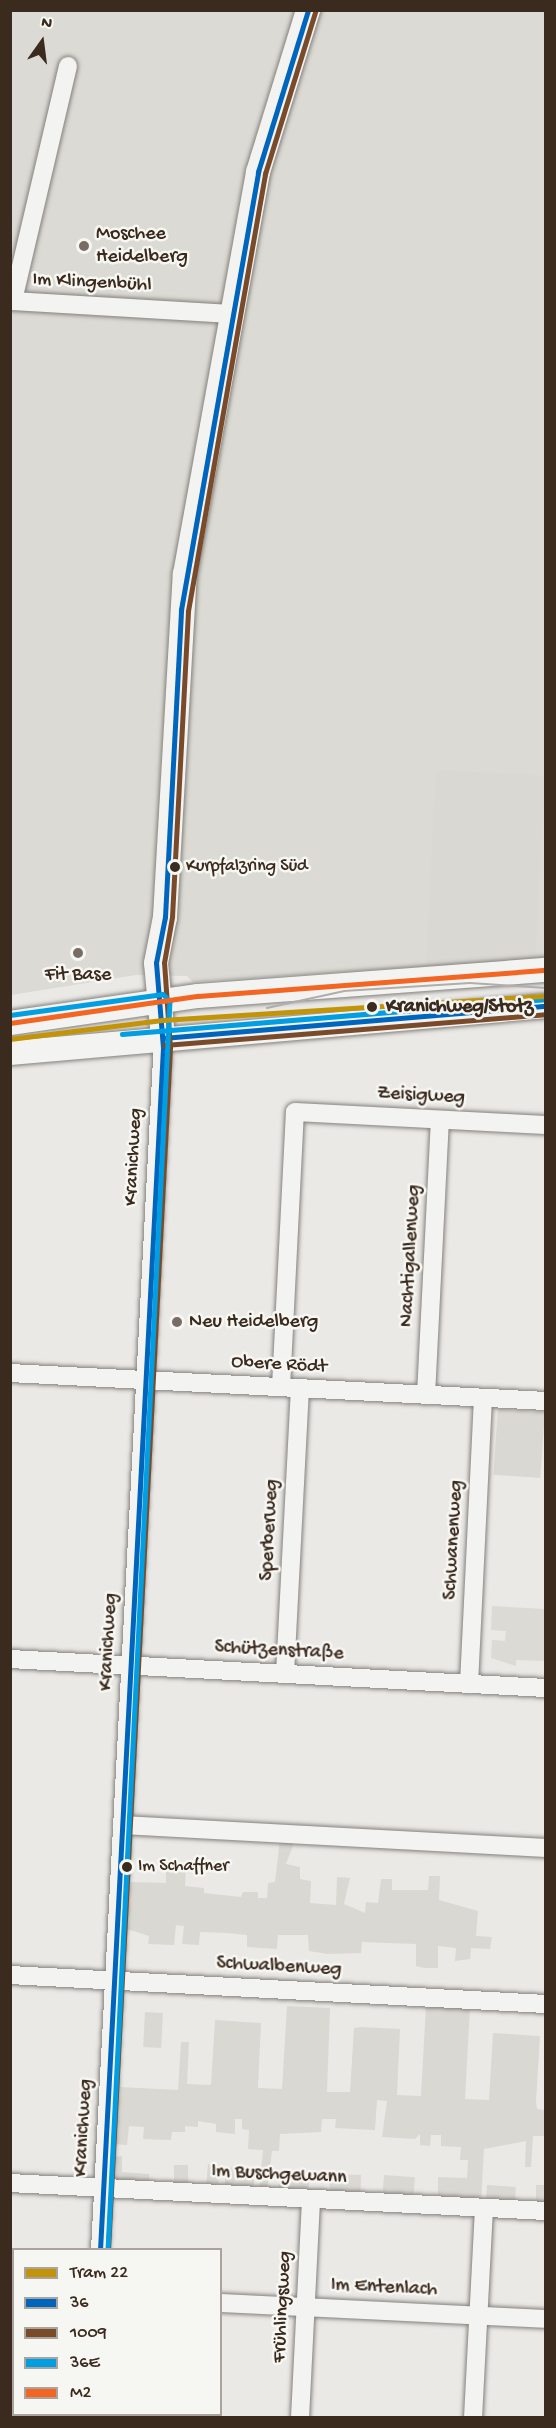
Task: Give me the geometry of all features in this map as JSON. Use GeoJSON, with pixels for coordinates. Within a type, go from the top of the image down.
{"type":"FeatureCollection","features":[{"type":"Feature","properties":{"kind":"main road"},"geometry":{"type":"LineString","coordinates":[[163,1038],[163,1001],[172,979],[165,917],[185,574],[258,172],[308,10]]}},
{"type":"Feature","properties":{"kind":"main road"},"geometry":{"type":"LineString","coordinates":[[10,1023],[163,1001],[546,970]]}},
{"type":"Feature","properties":{"kind":"main road"},"geometry":{"type":"LineString","coordinates":[[10,1053],[546,1006]]}},
{"type":"Feature","properties":{"kind":"street","name":"Im Klingenbühl"},"geometry":{"type":"LineString","coordinates":[[68,66],[13,301],[231,314]]}},
{"type":"Feature","properties":{"kind":"street","name":"Kranichweg"},"geometry":{"type":"LineString","coordinates":[[100,2248],[163,1038]]}},
{"type":"Feature","properties":{"kind":"street","name":"Zeisigweg"},"geometry":{"type":"LineString","coordinates":[[280,1387],[295,1112],[546,1125]]}},
{"type":"Feature","properties":{"kind":"street","name":"Nachtigallenweg"},"geometry":{"type":"LineString","coordinates":[[426,1395],[440,1120]]}},
{"type":"Feature","properties":{"kind":"street","name":"Obere Rödt"},"geometry":{"type":"LineString","coordinates":[[10,1373],[546,1401]]}},
{"type":"Feature","properties":{"kind":"street","name":"Sperberweg"},"geometry":{"type":"LineString","coordinates":[[285,1674],[300,1388]]}},
{"type":"Feature","properties":{"kind":"street","name":"Schwanenweg"},"geometry":{"type":"LineString","coordinates":[[469,1684],[483,1398]]}},
{"type":"Feature","properties":{"kind":"street","name":"Schützenstraße"},"geometry":{"type":"LineString","coordinates":[[10,1659],[546,1688]]}},
{"type":"Feature","properties":{"kind":"street"},"geometry":{"type":"LineString","coordinates":[[122,1825],[546,1848]]}},
{"type":"Feature","properties":{"kind":"street","name":"Schwalbenweg"},"geometry":{"type":"LineString","coordinates":[[10,1975],[546,2004]]}},
{"type":"Feature","properties":{"kind":"street","name":"Im Buschgewann"},"geometry":{"type":"LineString","coordinates":[[10,2183],[546,2211]]}},
{"type":"Feature","properties":{"kind":"street","name":"Frühlingsweg"},"geometry":{"type":"LineString","coordinates":[[300,2418],[311,2199]]}},
{"type":"Feature","properties":{"kind":"street"},"geometry":{"type":"LineString","coordinates":[[473,2418],[484,2208]]}},
{"type":"Feature","properties":{"kind":"street","name":"Im Entenlach"},"geometry":{"type":"LineString","coordinates":[[222,2303],[546,2319]]}},
{"type":"Feature","properties":{"kind":"shaded area"},"geometry":{"type":"Polygon","coordinates":[[[10,11],[545,11],[545,958],[193,982],[187,976],[136,975],[11,995],[10,11]]]}},
{"type":"Feature","properties":{"kind":"shaded area"},"geometry":{"type":"Polygon","coordinates":[[[436,770],[545,776],[535,971],[426,966],[436,770]]]}},
{"type":"Feature","properties":{"kind":"shaded area"},"geometry":{"type":"Polygon","coordinates":[[[498,1409],[545,1412],[540,1478],[493,1475],[498,1409]]]}},
{"type":"Feature","properties":{"kind":"shaded area"},"geometry":{"type":"Polygon","coordinates":[[[492,1606],[545,1609],[545,1661],[516,1660],[516,1666],[491,1658],[492,1640],[505,1641],[506,1631],[491,1630],[492,1606]]]}},
{"type":"Feature","properties":{"kind":"shaded area"},"geometry":{"type":"Polygon","coordinates":[[[280,1839],[295,1840],[286,1864],[300,1867],[300,1879],[311,1881],[310,1903],[336,1905],[337,1877],[350,1878],[344,1904],[365,1913],[366,1902],[378,1903],[381,1879],[392,1879],[392,1890],[428,1890],[429,1876],[440,1876],[439,1900],[478,1911],[476,1936],[492,1937],[490,1949],[471,1948],[470,1959],[455,1961],[456,1948],[438,1946],[438,1968],[424,1968],[416,1966],[416,1944],[362,1942],[361,1953],[328,1954],[309,1951],[308,1935],[278,1935],[277,1949],[247,1947],[247,1935],[228,1933],[200,1932],[199,1945],[182,1944],[184,1926],[176,1925],[174,1945],[148,1944],[149,1936],[127,1929],[130,1882],[166,1883],[166,1864],[186,1865],[185,1886],[204,1888],[204,1893],[241,1897],[243,1892],[258,1892],[258,1898],[267,1898],[268,1883],[275,1882],[280,1839]]]}},
{"type":"Feature","properties":{"kind":"shaded area"},"geometry":{"type":"Polygon","coordinates":[[[426,2005],[470,2007],[465,2099],[489,2100],[493,2033],[540,2036],[536,2102],[537,2109],[545,2110],[545,2136],[533,2136],[531,2167],[525,2167],[526,2141],[484,2149],[481,2202],[438,2200],[438,2177],[467,2178],[468,2160],[460,2160],[461,2147],[441,2146],[441,2135],[431,2135],[430,2146],[420,2145],[420,2134],[415,2139],[382,2137],[387,2101],[377,2100],[375,2130],[335,2128],[336,2119],[322,2119],[321,2132],[280,2134],[279,2151],[272,2151],[267,2191],[259,2190],[263,2150],[248,2149],[249,2130],[242,2129],[242,2119],[235,2119],[235,2134],[216,2132],[216,2124],[198,2121],[198,2127],[185,2126],[185,2132],[172,2132],[171,2140],[143,2139],[144,2127],[129,2126],[127,2145],[115,2144],[119,2087],[178,2090],[181,2042],[189,2042],[187,2084],[211,2085],[215,2020],[261,2023],[258,2088],[282,2089],[287,2006],[330,2008],[327,2092],[350,2092],[354,2028],[361,2027],[400,2029],[397,2095],[421,2096],[426,2005]]]}},
{"type":"Feature","properties":{"kind":"shaded area"},"geometry":{"type":"Polygon","coordinates":[[[145,2012],[163,2013],[161,2048],[143,2047],[145,2012]]]}},
{"type":"Feature","properties":{"kind":"shaded area"},"geometry":{"type":"Polygon","coordinates":[[[122,2156],[122,2172],[149,2174],[149,2185],[120,2183],[114,2177],[114,2157],[122,2156]]]}},
{"type":"Feature","properties":{"kind":"shaded area"},"geometry":{"type":"Polygon","coordinates":[[[208,2164],[220,2165],[218,2189],[206,2188],[208,2164]]]}},
{"type":"Feature","properties":{"kind":"shaded area"},"geometry":{"type":"Polygon","coordinates":[[[174,2165],[188,2165],[188,2186],[174,2186],[174,2165]]]}},
{"type":"Feature","properties":{"kind":"shaded area"},"geometry":{"type":"Polygon","coordinates":[[[226,2167],[255,2169],[253,2191],[224,2189],[226,2167]]]}},
{"type":"Feature","properties":{"kind":"shaded area"},"geometry":{"type":"Polygon","coordinates":[[[279,2170],[310,2171],[308,2194],[279,2191],[279,2170]]]}},
{"type":"Feature","properties":{"kind":"shaded area"},"geometry":{"type":"Polygon","coordinates":[[[330,2174],[361,2175],[360,2195],[329,2194],[330,2174]]]}},
{"type":"Feature","properties":{"kind":"shaded area"},"geometry":{"type":"Polygon","coordinates":[[[384,2175],[415,2177],[413,2199],[382,2197],[384,2175]]]}},
{"type":"Feature","properties":{"kind":"shaded area"},"geometry":{"type":"Polygon","coordinates":[[[487,2185],[516,2187],[515,2203],[486,2201],[487,2185]]]}},
{"type":"Feature","properties":{"kind":"shaded area"},"geometry":{"type":"Polygon","coordinates":[[[536,2185],[545,2185],[545,2205],[536,2205],[536,2185]]]}},
{"type":"Feature","properties":{"kind":"shaded area"},"geometry":{"type":"Polygon","coordinates":[[[100,2416],[154,2416],[100,2418],[100,2416]]]}},
{"type":"Feature","properties":{"kind":"tram line"},"geometry":{"type":"LineString","coordinates":[[267,1008],[344,991],[470,983],[546,988]]}},
{"type":"Feature","properties":{"kind":"tram line","name":"22"},"geometry":{"type":"LineString","coordinates":[[10,1039],[162,1020],[546,996]]}},
{"type":"Feature","properties":{"kind":"transit line","name":"36"},"geometry":{"type":"LineString","coordinates":[[100,2248],[163,1048],[156,963],[165,917],[181,610],[258,172],[308,10]]}},
{"type":"Feature","properties":{"kind":"transit line","name":"1009"},"geometry":{"type":"LineString","coordinates":[[108,2248],[170,1048],[164,963],[172,917],[188,611],[265,174],[315,12]]}},
{"type":"Feature","properties":{"kind":"transit line","name":"M2"},"geometry":{"type":"LineString","coordinates":[[10,1023],[198,996],[546,970]]}},
{"type":"Feature","properties":{"kind":"transit line","name":"36E"},"geometry":{"type":"LineString","coordinates":[[10,1015],[163,994],[170,1001],[108,2248]]}},
{"type":"Feature","properties":{"kind":"transit line","name":"36E"},"geometry":{"type":"LineString","coordinates":[[122,1034],[545,999]]}},
{"type":"Feature","properties":{"kind":"transit line","name":"36"},"geometry":{"type":"LineString","coordinates":[[163,1038],[546,1006]]}},
{"type":"Feature","properties":{"kind":"transit line","name":"1009"},"geometry":{"type":"LineString","coordinates":[[164,1045],[546,1014]]}},
{"type":"Feature","properties":{"kind":"place","name":"Moschee Heidelberg"},"geometry":{"type":"Point","coordinates":[84,246]}},
{"type":"Feature","properties":{"kind":"place","name":"Kurpfalzring Süd"},"geometry":{"type":"Point","coordinates":[175,867]}},
{"type":"Feature","properties":{"kind":"place","name":"Fit Base"},"geometry":{"type":"Point","coordinates":[78,953]}},
{"type":"Feature","properties":{"kind":"place","name":"Kranichweg/Stotz"},"geometry":{"type":"Point","coordinates":[372,1007]}},
{"type":"Feature","properties":{"kind":"place","name":"Neu Heidelberg"},"geometry":{"type":"Point","coordinates":[177,1322]}},
{"type":"Feature","properties":{"kind":"place","name":"Im Schaffner"},"geometry":{"type":"Point","coordinates":[127,1867]}}]}
